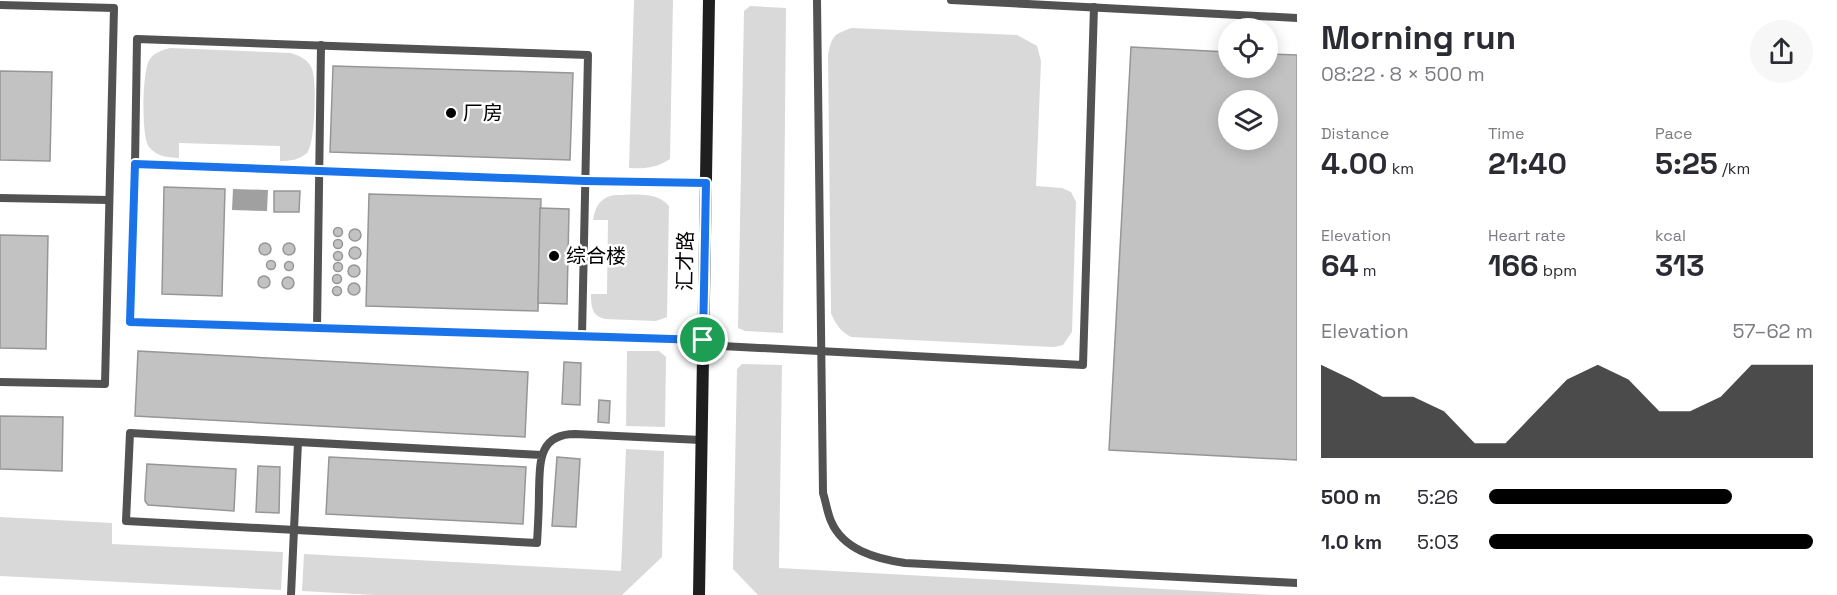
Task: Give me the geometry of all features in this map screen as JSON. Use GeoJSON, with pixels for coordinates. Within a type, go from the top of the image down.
{"type":"FeatureCollection","features":[{"type":"Feature","properties":{"kind":"main road","name":"汇才路"},"geometry":{"type":"LineString","coordinates":[[699,595],[709,0]]}},
{"type":"Feature","properties":{"kind":"lane"},"geometry":{"type":"LineString","coordinates":[[817,0],[823,494],[831,522],[846,541],[862,552],[881,560],[905,563],[1297,583]]}},
{"type":"Feature","properties":{"kind":"lane"},"geometry":{"type":"LineString","coordinates":[[951,0],[1297,18]]}},
{"type":"Feature","properties":{"kind":"lane"},"geometry":{"type":"LineString","coordinates":[[0,6],[114,8],[105,384],[0,382]]}},
{"type":"Feature","properties":{"kind":"lane"},"geometry":{"type":"LineString","coordinates":[[582,336],[588,55],[137,39],[130,322],[582,336],[1083,365],[1094,7]]}},
{"type":"Feature","properties":{"kind":"lane"},"geometry":{"type":"LineString","coordinates":[[317,328],[321,45]]}},
{"type":"Feature","properties":{"kind":"lane"},"geometry":{"type":"LineString","coordinates":[[135,164],[585,181],[706,183]]}},
{"type":"Feature","properties":{"kind":"lane"},"geometry":{"type":"LineString","coordinates":[[0,198],[109,200]]}},
{"type":"Feature","properties":{"kind":"lane"},"geometry":{"type":"LineString","coordinates":[[542,455],[130,433],[126,521],[537,543],[542,455],[547,444],[553,440],[568,434],[701,440]]}},
{"type":"Feature","properties":{"kind":"lane"},"geometry":{"type":"LineString","coordinates":[[291,595],[298,442]]}},
{"type":"Feature","properties":{"kind":"shaded area"},"geometry":{"type":"Polygon","coordinates":[[[634,0],[673,0],[670,159],[655,166],[640,168],[629,168],[634,0]]]}},
{"type":"Feature","properties":{"kind":"shaded area"},"geometry":{"type":"Polygon","coordinates":[[[750,6],[786,8],[783,333],[745,331],[738,328],[744,11],[750,6]]]}},
{"type":"Feature","properties":{"kind":"shaded area"},"geometry":{"type":"Polygon","coordinates":[[[851,28],[1017,35],[1037,46],[1041,61],[1036,186],[1062,188],[1071,192],[1076,202],[1072,332],[1063,345],[1054,347],[851,337],[837,324],[831,313],[828,55],[834,37],[851,28]]]}},
{"type":"Feature","properties":{"kind":"shaded area"},"geometry":{"type":"Polygon","coordinates":[[[170,48],[291,53],[301,57],[311,66],[314,76],[312,138],[307,153],[294,160],[280,161],[280,146],[179,143],[179,158],[155,153],[146,141],[145,76],[150,59],[170,48]]]}},
{"type":"Feature","properties":{"kind":"shaded area"},"geometry":{"type":"Polygon","coordinates":[[[233,189],[268,190],[267,211],[232,210],[233,189]]]}},
{"type":"Feature","properties":{"kind":"shaded area"},"geometry":{"type":"Polygon","coordinates":[[[615,195],[651,196],[664,201],[669,206],[667,317],[656,321],[605,319],[597,316],[593,310],[591,294],[607,294],[608,220],[593,220],[597,206],[602,200],[615,195]]]}},
{"type":"Feature","properties":{"kind":"shaded area"},"geometry":{"type":"Polygon","coordinates":[[[627,351],[659,351],[666,357],[665,427],[626,426],[627,351]]]}},
{"type":"Feature","properties":{"kind":"shaded area"},"geometry":{"type":"Polygon","coordinates":[[[742,364],[782,365],[779,568],[1271,595],[758,595],[733,569],[737,369],[742,364]]]}},
{"type":"Feature","properties":{"kind":"shaded area"},"geometry":{"type":"Polygon","coordinates":[[[626,449],[664,451],[662,557],[622,595],[374,595],[302,591],[304,554],[621,571],[626,449]]]}},
{"type":"Feature","properties":{"kind":"shaded area"},"geometry":{"type":"Polygon","coordinates":[[[0,517],[112,523],[112,544],[283,552],[281,590],[0,576],[0,517]]]}},
{"type":"Feature","properties":{"kind":"building"},"geometry":{"type":"Polygon","coordinates":[[[1131,47],[1218,51],[1218,78],[1278,78],[1278,54],[1297,55],[1297,460],[1109,450],[1131,47]]]}},
{"type":"Feature","properties":{"kind":"building","name":"厂房"},"geometry":{"type":"Polygon","coordinates":[[[333,66],[573,73],[570,160],[330,152],[333,66]]]}},
{"type":"Feature","properties":{"kind":"building"},"geometry":{"type":"Polygon","coordinates":[[[0,71],[52,72],[50,161],[0,160],[0,71]]]}},
{"type":"Feature","properties":{"kind":"building"},"geometry":{"type":"Polygon","coordinates":[[[164,187],[225,189],[222,296],[162,294],[164,187]]]}},
{"type":"Feature","properties":{"kind":"building"},"geometry":{"type":"Polygon","coordinates":[[[274,191],[300,191],[299,212],[274,212],[274,191]]]}},
{"type":"Feature","properties":{"kind":"building"},"geometry":{"type":"Polygon","coordinates":[[[369,194],[541,199],[538,311],[366,306],[369,194]]]}},
{"type":"Feature","properties":{"kind":"building","name":"综合楼"},"geometry":{"type":"Polygon","coordinates":[[[540,208],[569,209],[567,304],[538,303],[540,208]]]}},
{"type":"Feature","properties":{"kind":"building"},"geometry":{"type":"Polygon","coordinates":[[[338,228],[342,232],[338,236],[334,232],[338,228]]]}},
{"type":"Feature","properties":{"kind":"building"},"geometry":{"type":"Polygon","coordinates":[[[357,229],[360,230],[360,240],[353,241],[350,240],[349,233],[350,230],[357,229]]]}},
{"type":"Feature","properties":{"kind":"building"},"geometry":{"type":"Polygon","coordinates":[[[0,235],[48,236],[46,349],[0,348],[0,235]]]}},
{"type":"Feature","properties":{"kind":"building"},"geometry":{"type":"Polygon","coordinates":[[[338,240],[342,244],[338,248],[334,244],[338,240]]]}},
{"type":"Feature","properties":{"kind":"building"},"geometry":{"type":"Polygon","coordinates":[[[267,243],[270,244],[270,254],[263,255],[260,254],[259,247],[260,244],[267,243]]]}},
{"type":"Feature","properties":{"kind":"building"},"geometry":{"type":"Polygon","coordinates":[[[291,243],[294,244],[294,254],[287,255],[284,254],[283,247],[284,244],[291,243]]]}},
{"type":"Feature","properties":{"kind":"building"},"geometry":{"type":"Polygon","coordinates":[[[357,247],[360,248],[360,258],[353,259],[350,258],[349,251],[350,248],[357,247]]]}},
{"type":"Feature","properties":{"kind":"building"},"geometry":{"type":"Polygon","coordinates":[[[338,252],[342,256],[338,260],[334,256],[338,252]]]}},
{"type":"Feature","properties":{"kind":"building"},"geometry":{"type":"Polygon","coordinates":[[[271,261],[275,265],[271,269],[267,265],[271,261]]]}},
{"type":"Feature","properties":{"kind":"building"},"geometry":{"type":"Polygon","coordinates":[[[289,262],[293,266],[289,270],[285,266],[289,262]]]}},
{"type":"Feature","properties":{"kind":"building"},"geometry":{"type":"Polygon","coordinates":[[[338,263],[342,267],[338,271],[334,267],[338,263]]]}},
{"type":"Feature","properties":{"kind":"building"},"geometry":{"type":"Polygon","coordinates":[[[356,265],[359,266],[359,276],[352,277],[349,276],[348,269],[349,266],[356,265]]]}},
{"type":"Feature","properties":{"kind":"building"},"geometry":{"type":"Polygon","coordinates":[[[337,275],[341,279],[337,283],[333,279],[337,275]]]}},
{"type":"Feature","properties":{"kind":"building"},"geometry":{"type":"Polygon","coordinates":[[[266,276],[269,277],[269,287],[262,288],[259,287],[258,280],[259,277],[266,276]]]}},
{"type":"Feature","properties":{"kind":"building"},"geometry":{"type":"Polygon","coordinates":[[[290,277],[293,278],[293,288],[286,289],[283,288],[282,281],[283,278],[290,277]]]}},
{"type":"Feature","properties":{"kind":"building"},"geometry":{"type":"Polygon","coordinates":[[[356,283],[359,284],[359,294],[352,295],[349,294],[348,287],[349,284],[356,283]]]}},
{"type":"Feature","properties":{"kind":"building"},"geometry":{"type":"Polygon","coordinates":[[[337,287],[341,291],[337,295],[333,291],[337,287]]]}},
{"type":"Feature","properties":{"kind":"building"},"geometry":{"type":"Polygon","coordinates":[[[138,351],[528,372],[525,437],[135,416],[138,351]]]}},
{"type":"Feature","properties":{"kind":"building"},"geometry":{"type":"Polygon","coordinates":[[[564,362],[581,363],[580,405],[562,404],[564,362]]]}},
{"type":"Feature","properties":{"kind":"building"},"geometry":{"type":"Polygon","coordinates":[[[599,400],[610,401],[609,423],[598,422],[599,400]]]}},
{"type":"Feature","properties":{"kind":"building"},"geometry":{"type":"Polygon","coordinates":[[[0,416],[63,417],[62,471],[0,469],[0,416]]]}},
{"type":"Feature","properties":{"kind":"building"},"geometry":{"type":"Polygon","coordinates":[[[329,457],[526,467],[523,524],[326,514],[329,457]]]}},
{"type":"Feature","properties":{"kind":"building"},"geometry":{"type":"Polygon","coordinates":[[[557,457],[580,459],[576,527],[552,526],[557,457]]]}},
{"type":"Feature","properties":{"kind":"building"},"geometry":{"type":"Polygon","coordinates":[[[147,464],[236,469],[234,511],[148,505],[145,501],[147,464]]]}},
{"type":"Feature","properties":{"kind":"building"},"geometry":{"type":"Polygon","coordinates":[[[258,466],[280,467],[279,513],[256,512],[258,466]]]}},
{"type":"Feature","properties":{"kind":"place","name":"厂房"},"geometry":{"type":"Point","coordinates":[451,113]}},
{"type":"Feature","properties":{"kind":"place","name":"综合楼"},"geometry":{"type":"Point","coordinates":[554,256]}},
{"type":"Feature","properties":{"kind":"route"},"geometry":{"type":"LineString","coordinates":[[135,164],[585,181],[706,183],[703,340],[130,322],[135,164]]}}]}
